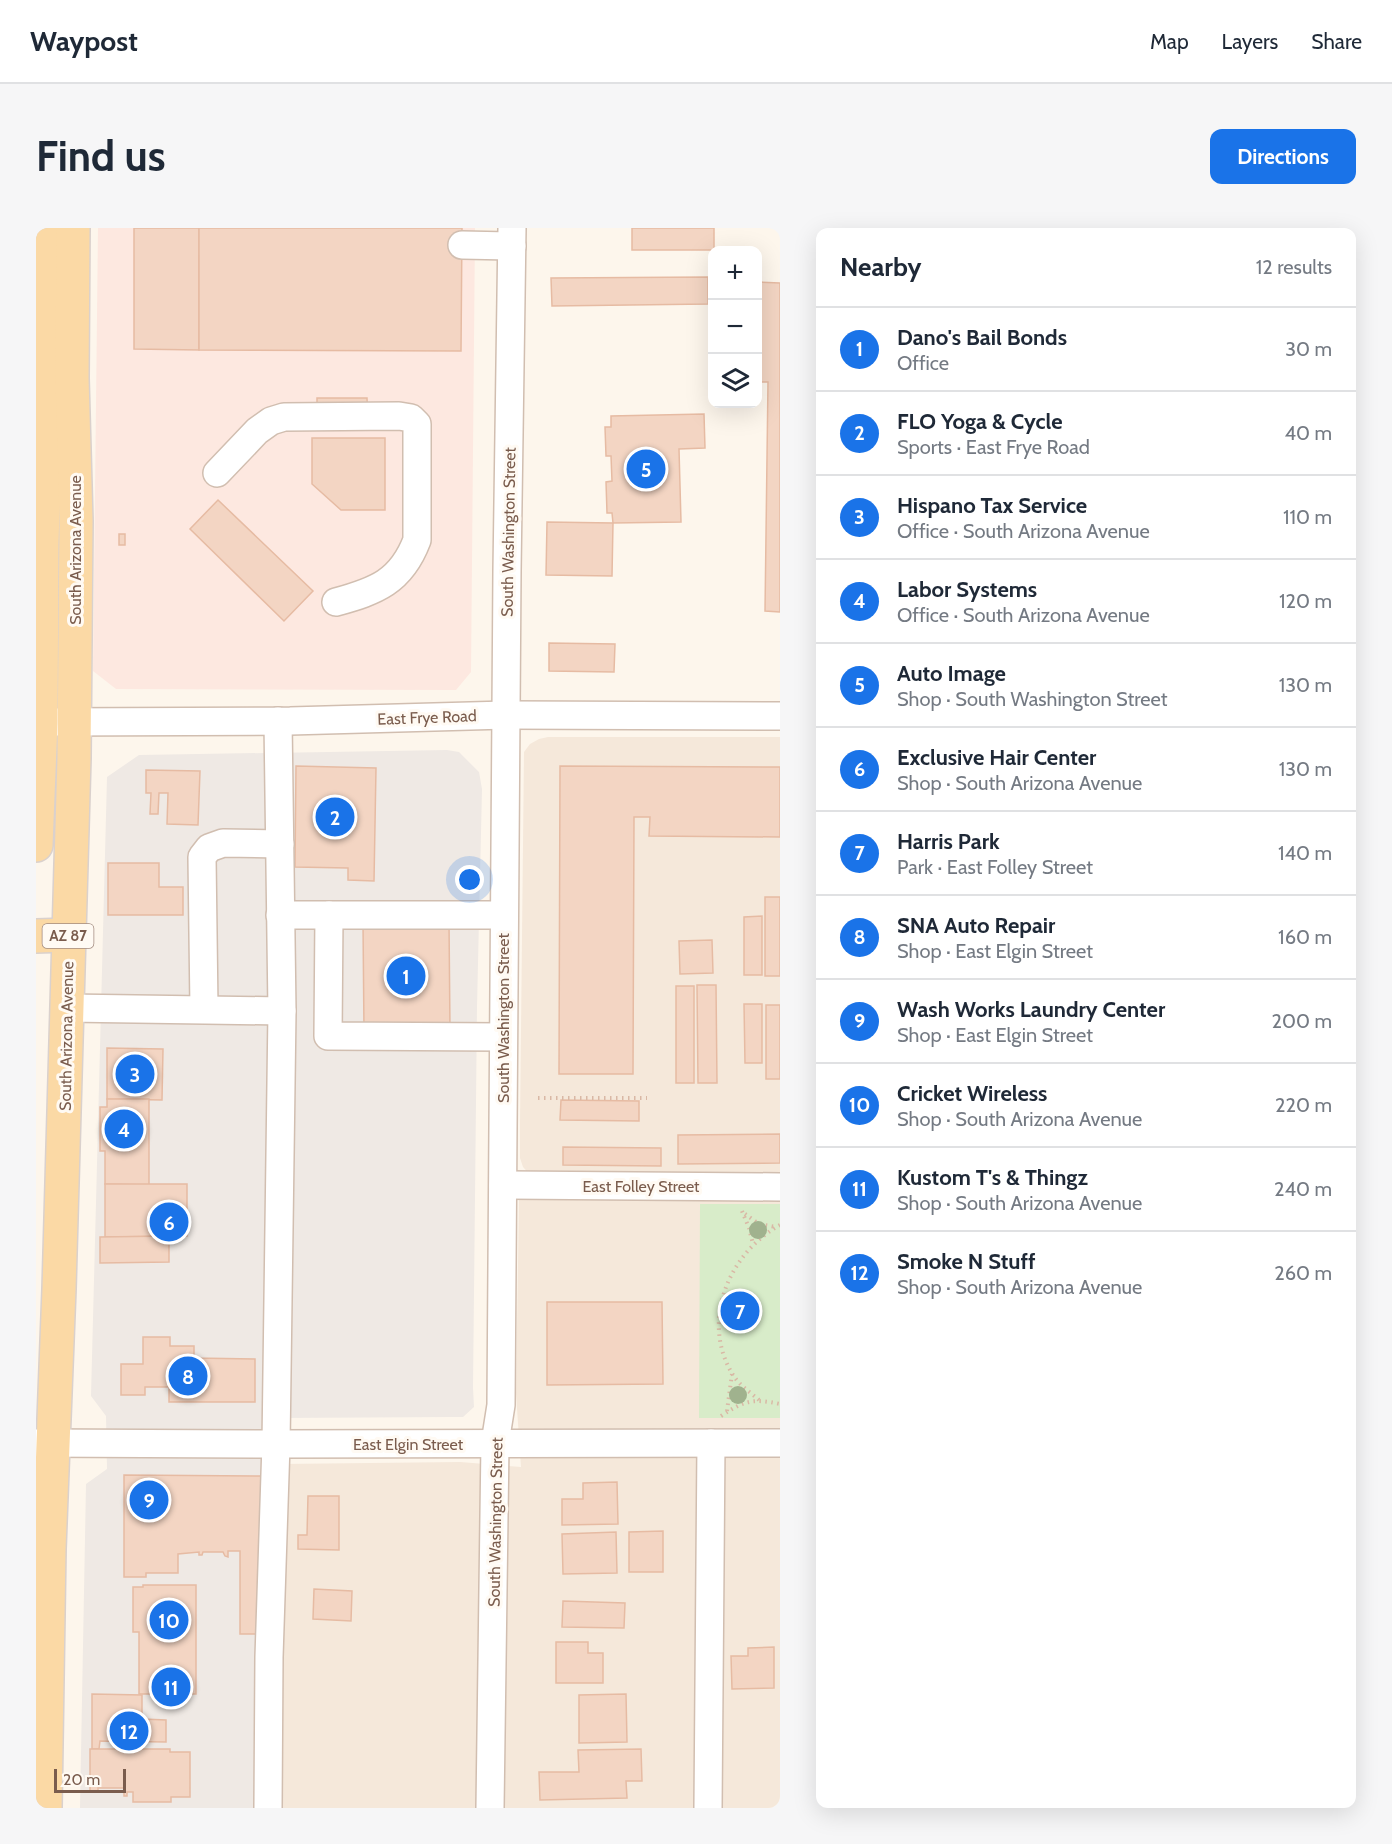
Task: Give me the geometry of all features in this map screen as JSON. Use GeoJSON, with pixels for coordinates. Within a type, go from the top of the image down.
{"type":"FeatureCollection","features":[{"type":"Feature","properties":{"kind":"main road","name":"South Arizona Avenue"},"geometry":{"type":"LineString","coordinates":[[45,228],[60,290],[72,378],[76,544],[74,722],[59,1289],[44,1443],[45,1808]]}},
{"type":"Feature","properties":{"kind":"main road","name":"South Arizona Avenue"},"geometry":{"type":"LineString","coordinates":[[36,845],[42,544],[60,290],[73,228]]}},
{"type":"Feature","properties":{"kind":"main road"},"geometry":{"type":"LineString","coordinates":[[42,544],[76,544]]}},
{"type":"Feature","properties":{"kind":"main road"},"geometry":{"type":"LineString","coordinates":[[36,834],[71,845]]}},
{"type":"Feature","properties":{"kind":"main road"},"geometry":{"type":"LineString","coordinates":[[36,853],[71,845]]}},
{"type":"Feature","properties":{"kind":"main road"},"geometry":{"type":"LineString","coordinates":[[36,936],[68,935]]}},
{"type":"Feature","properties":{"kind":"street"},"geometry":{"type":"LineString","coordinates":[[462,245],[512,237]]}},
{"type":"Feature","properties":{"kind":"street","name":"South Washington Street"},"geometry":{"type":"LineString","coordinates":[[490,1808],[495,1443],[501,1405],[512,237]]}},
{"type":"Feature","properties":{"kind":"street"},"geometry":{"type":"LineString","coordinates":[[218,473],[257,431],[271,421],[284,417],[399,416],[411,418],[417,424],[417,540],[411,555],[395,577],[367,593],[336,602]]}},
{"type":"Feature","properties":{"kind":"street","name":"East Frye Road"},"geometry":{"type":"LineString","coordinates":[[38,722],[278,721],[506,715],[780,716]]}},
{"type":"Feature","properties":{"kind":"street"},"geometry":{"type":"LineString","coordinates":[[268,1808],[282,1011],[278,721]]}},
{"type":"Feature","properties":{"kind":"street"},"geometry":{"type":"LineString","coordinates":[[204,1009],[202,856],[209,848],[223,843],[280,844]]}},
{"type":"Feature","properties":{"kind":"street"},"geometry":{"type":"LineString","coordinates":[[280,915],[504,915]]}},
{"type":"Feature","properties":{"kind":"street"},"geometry":{"type":"LineString","coordinates":[[329,915],[328,1036],[503,1037]]}},
{"type":"Feature","properties":{"kind":"street"},"geometry":{"type":"LineString","coordinates":[[67,1008],[282,1011]]}},
{"type":"Feature","properties":{"kind":"street","name":"East Folley Street"},"geometry":{"type":"LineString","coordinates":[[503,1185],[780,1187]]}},
{"type":"Feature","properties":{"kind":"street","name":"East Elgin Street"},"geometry":{"type":"LineString","coordinates":[[44,1443],[780,1443]]}},
{"type":"Feature","properties":{"kind":"street"},"geometry":{"type":"LineString","coordinates":[[708,1808],[711,1443]]}},
{"type":"Feature","properties":{"kind":"path"},"geometry":{"type":"LineString","coordinates":[[538,1098],[647,1098]]}},
{"type":"Feature","properties":{"kind":"path"},"geometry":{"type":"LineString","coordinates":[[740,1209],[759,1224],[779,1226]]}},
{"type":"Feature","properties":{"kind":"path"},"geometry":{"type":"LineString","coordinates":[[744,1214],[753,1244]]}},
{"type":"Feature","properties":{"kind":"path"},"geometry":{"type":"LineString","coordinates":[[759,1400],[736,1380],[720,1343],[718,1320],[721,1300],[729,1280],[753,1244],[779,1226]]}},
{"type":"Feature","properties":{"kind":"path"},"geometry":{"type":"LineString","coordinates":[[727,1412],[732,1372]]}},
{"type":"Feature","properties":{"kind":"path"},"geometry":{"type":"LineString","coordinates":[[712,1416],[722,1416],[746,1403],[759,1400],[780,1404]]}},
{"type":"Feature","properties":{"kind":"shaded area"},"geometry":{"type":"Polygon","coordinates":[[[98,228],[475,228],[471,672],[456,690],[116,689],[93,671],[98,228]]]}},
{"type":"Feature","properties":{"kind":"shaded area"},"geometry":{"type":"Polygon","coordinates":[[[548,737],[780,737],[780,1178],[533,1178],[523,1167],[520,1158],[520,1123],[524,752],[530,744],[548,737]]]}},
{"type":"Feature","properties":{"kind":"shaded area"},"geometry":{"type":"Polygon","coordinates":[[[447,750],[459,752],[479,772],[482,789],[477,1007],[474,1407],[463,1417],[280,1418],[275,1808],[80,1808],[86,1484],[107,1469],[106,1416],[91,1396],[107,777],[139,755],[447,750]]]}},
{"type":"Feature","properties":{"kind":"shaded area"},"geometry":{"type":"Polygon","coordinates":[[[519,1199],[780,1200],[780,1808],[275,1808],[280,1464],[460,1462],[521,1467],[516,1394],[519,1199]]]}},
{"type":"Feature","properties":{"kind":"green space"},"geometry":{"type":"Polygon","coordinates":[[[700,1204],[780,1204],[780,1418],[699,1418],[700,1204]]]}},
{"type":"Feature","properties":{"kind":"building"},"geometry":{"type":"Polygon","coordinates":[[[134,228],[199,228],[199,350],[134,349],[134,228]]]}},
{"type":"Feature","properties":{"kind":"building"},"geometry":{"type":"Polygon","coordinates":[[[199,228],[462,228],[461,351],[199,350],[199,228]]]}},
{"type":"Feature","properties":{"kind":"building"},"geometry":{"type":"Polygon","coordinates":[[[632,228],[714,228],[714,246],[708,246],[708,250],[632,250],[632,228]]]}},
{"type":"Feature","properties":{"kind":"building"},"geometry":{"type":"Polygon","coordinates":[[[708,277],[708,304],[552,306],[551,278],[708,277]]]}},
{"type":"Feature","properties":{"kind":"building"},"geometry":{"type":"Polygon","coordinates":[[[762,282],[780,283],[780,612],[765,611],[768,382],[762,382],[762,282]]]}},
{"type":"Feature","properties":{"kind":"building"},"geometry":{"type":"Polygon","coordinates":[[[317,398],[367,398],[368,424],[317,426],[317,398]]]}},
{"type":"Feature","properties":{"kind":"building"},"geometry":{"type":"Polygon","coordinates":[[[704,414],[705,448],[679,449],[681,522],[613,523],[612,513],[607,513],[606,482],[612,481],[611,456],[606,456],[605,427],[611,427],[611,416],[704,414]]]}},
{"type":"Feature","properties":{"kind":"building"},"geometry":{"type":"Polygon","coordinates":[[[312,438],[385,438],[385,510],[341,510],[312,484],[312,438]]]}},
{"type":"Feature","properties":{"kind":"building"},"geometry":{"type":"Polygon","coordinates":[[[218,500],[313,591],[284,621],[190,529],[218,500]]]}},
{"type":"Feature","properties":{"kind":"building"},"geometry":{"type":"Polygon","coordinates":[[[547,522],[613,523],[612,576],[546,575],[547,522]]]}},
{"type":"Feature","properties":{"kind":"building"},"geometry":{"type":"Polygon","coordinates":[[[119,534],[125,534],[125,545],[119,545],[119,534]]]}},
{"type":"Feature","properties":{"kind":"building"},"geometry":{"type":"Polygon","coordinates":[[[549,643],[615,644],[614,672],[549,671],[549,643]]]}},
{"type":"Feature","properties":{"kind":"building"},"geometry":{"type":"Polygon","coordinates":[[[296,766],[376,768],[374,881],[348,880],[348,868],[295,867],[296,766]]]}},
{"type":"Feature","properties":{"kind":"building"},"geometry":{"type":"Polygon","coordinates":[[[560,766],[780,767],[780,837],[649,836],[650,817],[634,817],[633,1074],[559,1074],[560,766]]]}},
{"type":"Feature","properties":{"kind":"building"},"geometry":{"type":"Polygon","coordinates":[[[146,770],[200,771],[198,825],[167,824],[168,793],[159,793],[158,814],[150,814],[151,793],[146,793],[146,770]]]}},
{"type":"Feature","properties":{"kind":"building"},"geometry":{"type":"Polygon","coordinates":[[[108,863],[159,863],[159,887],[183,887],[183,915],[108,915],[108,863]]]}},
{"type":"Feature","properties":{"kind":"building"},"geometry":{"type":"Polygon","coordinates":[[[765,897],[780,897],[780,976],[765,976],[765,897]]]}},
{"type":"Feature","properties":{"kind":"building"},"geometry":{"type":"Polygon","coordinates":[[[762,916],[762,975],[744,975],[744,917],[762,916]]]}},
{"type":"Feature","properties":{"kind":"building"},"geometry":{"type":"Polygon","coordinates":[[[449,922],[450,1030],[364,1031],[363,923],[449,922]]]}},
{"type":"Feature","properties":{"kind":"building"},"geometry":{"type":"Polygon","coordinates":[[[712,940],[713,973],[680,974],[679,941],[712,940]]]}},
{"type":"Feature","properties":{"kind":"building"},"geometry":{"type":"Polygon","coordinates":[[[697,985],[716,985],[717,1083],[698,1083],[697,985]]]}},
{"type":"Feature","properties":{"kind":"building"},"geometry":{"type":"Polygon","coordinates":[[[676,986],[694,986],[694,1083],[676,1083],[676,986]]]}},
{"type":"Feature","properties":{"kind":"building"},"geometry":{"type":"Polygon","coordinates":[[[744,1004],[762,1004],[762,1063],[745,1063],[744,1004]]]}},
{"type":"Feature","properties":{"kind":"building"},"geometry":{"type":"Polygon","coordinates":[[[766,1005],[780,1005],[780,1079],[766,1079],[766,1005]]]}},
{"type":"Feature","properties":{"kind":"building"},"geometry":{"type":"Polygon","coordinates":[[[107,1048],[163,1049],[162,1100],[107,1099],[107,1048]]]}},
{"type":"Feature","properties":{"kind":"building"},"geometry":{"type":"Polygon","coordinates":[[[107,1099],[149,1099],[149,1185],[105,1184],[105,1151],[100,1151],[100,1107],[107,1107],[107,1099]]]}},
{"type":"Feature","properties":{"kind":"building"},"geometry":{"type":"Polygon","coordinates":[[[561,1100],[639,1101],[639,1121],[560,1120],[561,1100]]]}},
{"type":"Feature","properties":{"kind":"building"},"geometry":{"type":"Polygon","coordinates":[[[780,1134],[780,1163],[678,1164],[678,1135],[780,1134]]]}},
{"type":"Feature","properties":{"kind":"building"},"geometry":{"type":"Polygon","coordinates":[[[563,1147],[661,1148],[661,1166],[563,1165],[563,1147]]]}},
{"type":"Feature","properties":{"kind":"building"},"geometry":{"type":"Polygon","coordinates":[[[105,1184],[187,1184],[187,1236],[105,1237],[105,1184]]]}},
{"type":"Feature","properties":{"kind":"building"},"geometry":{"type":"Polygon","coordinates":[[[169,1236],[169,1262],[100,1263],[100,1237],[169,1236]]]}},
{"type":"Feature","properties":{"kind":"building"},"geometry":{"type":"Polygon","coordinates":[[[547,1302],[662,1302],[663,1384],[547,1385],[547,1302]]]}},
{"type":"Feature","properties":{"kind":"building"},"geometry":{"type":"Polygon","coordinates":[[[143,1337],[170,1337],[170,1346],[194,1346],[194,1358],[255,1359],[255,1402],[169,1402],[169,1387],[145,1387],[145,1395],[121,1395],[121,1364],[143,1364],[143,1337]]]}},
{"type":"Feature","properties":{"kind":"building"},"geometry":{"type":"Polygon","coordinates":[[[124,1475],[265,1476],[264,1634],[240,1634],[240,1551],[228,1551],[228,1557],[223,1552],[203,1552],[202,1555],[199,1555],[199,1552],[178,1554],[178,1573],[146,1573],[146,1577],[124,1577],[124,1475]]]}},
{"type":"Feature","properties":{"kind":"building"},"geometry":{"type":"Polygon","coordinates":[[[617,1482],[618,1524],[562,1525],[562,1499],[583,1499],[583,1483],[617,1482]]]}},
{"type":"Feature","properties":{"kind":"building"},"geometry":{"type":"Polygon","coordinates":[[[308,1496],[339,1496],[339,1550],[298,1549],[298,1535],[307,1535],[308,1496]]]}},
{"type":"Feature","properties":{"kind":"building"},"geometry":{"type":"Polygon","coordinates":[[[663,1531],[663,1572],[629,1572],[629,1532],[663,1531]]]}},
{"type":"Feature","properties":{"kind":"building"},"geometry":{"type":"Polygon","coordinates":[[[616,1532],[617,1573],[563,1574],[562,1534],[616,1532]]]}},
{"type":"Feature","properties":{"kind":"building"},"geometry":{"type":"Polygon","coordinates":[[[143,1585],[196,1585],[196,1694],[139,1694],[139,1632],[133,1632],[133,1587],[143,1587],[143,1585]]]}},
{"type":"Feature","properties":{"kind":"building"},"geometry":{"type":"Polygon","coordinates":[[[314,1589],[352,1591],[351,1621],[313,1619],[314,1589]]]}},
{"type":"Feature","properties":{"kind":"building"},"geometry":{"type":"Polygon","coordinates":[[[563,1601],[625,1603],[624,1628],[562,1627],[563,1601]]]}},
{"type":"Feature","properties":{"kind":"building"},"geometry":{"type":"Polygon","coordinates":[[[556,1642],[588,1642],[588,1653],[603,1653],[603,1683],[556,1683],[556,1642]]]}},
{"type":"Feature","properties":{"kind":"building"},"geometry":{"type":"Polygon","coordinates":[[[774,1647],[774,1688],[732,1689],[731,1656],[748,1656],[748,1648],[774,1647]]]}},
{"type":"Feature","properties":{"kind":"building"},"geometry":{"type":"Polygon","coordinates":[[[92,1694],[142,1695],[142,1719],[166,1720],[166,1742],[100,1741],[99,1749],[92,1749],[92,1694]]]}},
{"type":"Feature","properties":{"kind":"building"},"geometry":{"type":"Polygon","coordinates":[[[626,1694],[627,1742],[579,1743],[579,1695],[626,1694]]]}},
{"type":"Feature","properties":{"kind":"building"},"geometry":{"type":"Polygon","coordinates":[[[90,1749],[170,1749],[170,1752],[190,1752],[190,1797],[171,1797],[171,1802],[133,1802],[133,1792],[127,1792],[127,1796],[124,1796],[124,1788],[98,1788],[98,1792],[90,1792],[90,1749]]]}},
{"type":"Feature","properties":{"kind":"building"},"geometry":{"type":"Polygon","coordinates":[[[641,1749],[642,1781],[626,1781],[627,1798],[540,1800],[539,1772],[579,1772],[578,1750],[641,1749]]]}},
{"type":"Feature","properties":{"kind":"place","name":"Auto Image"},"geometry":{"type":"Point","coordinates":[646,469]}},
{"type":"Feature","properties":{"kind":"place","name":"FLO Yoga & Cycle"},"geometry":{"type":"Point","coordinates":[335,817]}},
{"type":"Feature","properties":{"kind":"place","name":"Dano's Bail Bonds"},"geometry":{"type":"Point","coordinates":[406,976]}},
{"type":"Feature","properties":{"kind":"place","name":"Hispano Tax Service"},"geometry":{"type":"Point","coordinates":[135,1074]}},
{"type":"Feature","properties":{"kind":"place","name":"Labor Systems"},"geometry":{"type":"Point","coordinates":[124,1129]}},
{"type":"Feature","properties":{"kind":"place","name":"Exclusive Hair Center"},"geometry":{"type":"Point","coordinates":[169,1222]}},
{"type":"Feature","properties":{"kind":"place","name":"Harris Park"},"geometry":{"type":"Point","coordinates":[740,1311]}},
{"type":"Feature","properties":{"kind":"place","name":"SNA Auto Repair"},"geometry":{"type":"Point","coordinates":[188,1376]}},
{"type":"Feature","properties":{"kind":"place","name":"Wash Works Laundry Center"},"geometry":{"type":"Point","coordinates":[149,1500]}},
{"type":"Feature","properties":{"kind":"place","name":"Cricket Wireless"},"geometry":{"type":"Point","coordinates":[169,1620]}},
{"type":"Feature","properties":{"kind":"place","name":"Kustom T's & Thingz"},"geometry":{"type":"Point","coordinates":[171,1687]}},
{"type":"Feature","properties":{"kind":"place","name":"Smoke N Stuff"},"geometry":{"type":"Point","coordinates":[129,1731]}}]}
